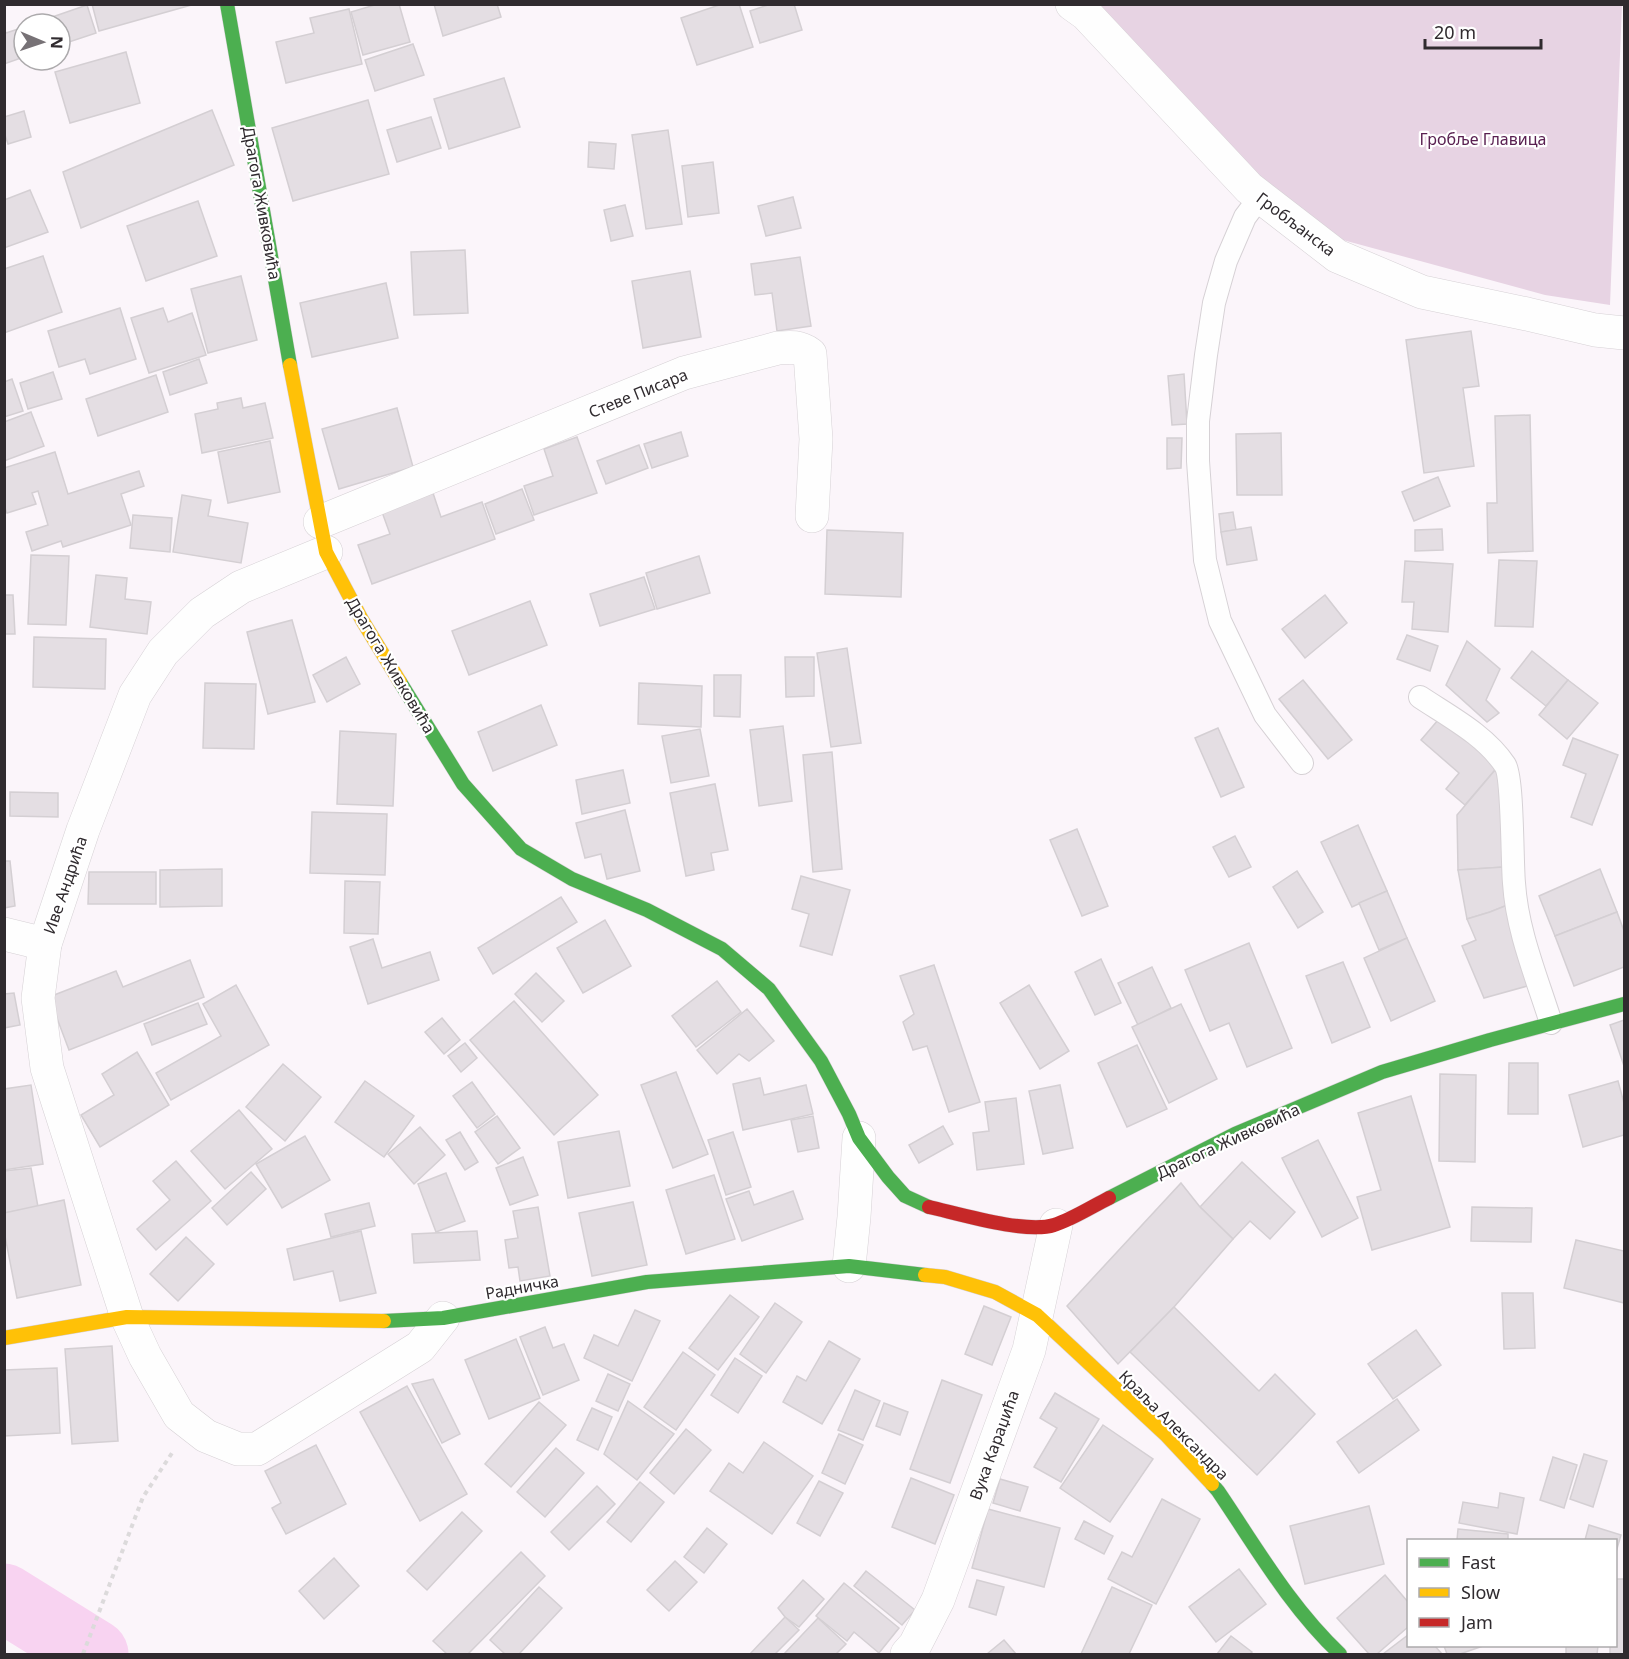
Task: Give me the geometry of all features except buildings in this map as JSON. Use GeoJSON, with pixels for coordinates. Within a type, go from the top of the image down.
{"type":"FeatureCollection","features":[{"type":"Feature","properties":{"kind":"street","name":"Драгога Живковића"},"geometry":{"type":"LineString","coordinates":[[227,4],[287,351],[323,537],[362,620],[463,784],[522,849],[572,879],[647,910],[722,949],[769,989],[821,1062],[859,1138],[905,1196],[927,1208],[1005,1224],[1041,1228],[1056,1225],[1235,1134],[1382,1072],[1624,1004]]}},
{"type":"Feature","properties":{"kind":"street","name":"Гробљанска"},"geometry":{"type":"LineString","coordinates":[[1083,8],[1249,188],[1337,256],[1422,292],[1595,330],[1624,333]]}},
{"type":"Feature","properties":{"kind":"street","name":"Стеве Писара"},"geometry":{"type":"LineString","coordinates":[[323,537],[684,373],[778,348],[794,347],[804,349],[810,354],[816,439],[812,516]]}},
{"type":"Feature","properties":{"kind":"street","name":"Иве Андрића"},"geometry":{"type":"LineString","coordinates":[[323,537],[202,612],[163,652],[135,695],[83,830],[45,944],[38,998],[48,1068],[127,1317],[145,1356],[179,1415],[206,1436],[238,1449],[257,1449],[420,1347],[443,1318]]}},
{"type":"Feature","properties":{"kind":"street"},"geometry":{"type":"LineString","coordinates":[[4,934],[45,944]]}},
{"type":"Feature","properties":{"kind":"street","name":"Драгога Живковића"},"geometry":{"type":"LineString","coordinates":[[849,1266],[859,1138]]}},
{"type":"Feature","properties":{"kind":"street","name":"Вука Караџића"},"geometry":{"type":"LineString","coordinates":[[907,1654],[915,1645],[938,1600],[1029,1350],[1056,1225]]}},
{"type":"Feature","properties":{"kind":"street","name":"Радничка"},"geometry":{"type":"LineString","coordinates":[[4,1338],[127,1317],[378,1321],[443,1318],[647,1282],[849,1266],[945,1277],[995,1292],[1037,1315]]}},
{"type":"Feature","properties":{"kind":"street","name":"Краља Александра"},"geometry":{"type":"LineString","coordinates":[[1037,1315],[1167,1436],[1218,1491],[1284,1590],[1322,1637],[1340,1654]]}},
{"type":"Feature","properties":{"kind":"lane"},"geometry":{"type":"LineString","coordinates":[[1260,197],[1245,217],[1226,261],[1214,303],[1198,421],[1199,472],[1206,560],[1220,621],[1265,715],[1302,763]]}},
{"type":"Feature","properties":{"kind":"lane"},"geometry":{"type":"LineString","coordinates":[[1420,697],[1479,736],[1506,767],[1514,885],[1520,924],[1551,1023]]}},
{"type":"Feature","properties":{"kind":"path"},"geometry":{"type":"LineString","coordinates":[[82,1654],[117,1569],[143,1497],[193,1426]]}},
{"type":"Feature","properties":{"kind":"green space","name":"Гробље Главица"},"geometry":{"type":"Polygon","coordinates":[[[1094,5],[1622,5],[1610,305],[1545,295],[1343,240],[1249,172],[1094,5]]]}},
{"type":"Feature","properties":{"kind":"waterway"},"geometry":{"type":"LineString","coordinates":[[4,1598],[94,1654]]}},
{"type":"Feature","properties":{"kind":"traffic: fast"},"geometry":{"type":"LineString","coordinates":[[227,4],[290,365]]}},
{"type":"Feature","properties":{"kind":"traffic: fast"},"geometry":{"type":"LineString","coordinates":[[400,682],[463,784],[521,849],[572,879],[647,910],[722,949],[769,989],[821,1061],[859,1138],[905,1196],[929,1207]]}},
{"type":"Feature","properties":{"kind":"traffic: fast"},"geometry":{"type":"LineString","coordinates":[[1109,1198],[1235,1134],[1382,1072],[1624,1004]]}},
{"type":"Feature","properties":{"kind":"traffic: fast"},"geometry":{"type":"LineString","coordinates":[[384,1321],[443,1318],[647,1282],[849,1266],[925,1275]]}},
{"type":"Feature","properties":{"kind":"traffic: fast"},"geometry":{"type":"LineString","coordinates":[[1212,1484],[1289,1597],[1340,1654]]}},
{"type":"Feature","properties":{"kind":"traffic: slow"},"geometry":{"type":"LineString","coordinates":[[290,365],[326,552],[362,620],[400,682]]}},
{"type":"Feature","properties":{"kind":"traffic: slow"},"geometry":{"type":"LineString","coordinates":[[925,1275],[945,1277],[995,1292],[1037,1315],[1167,1436],[1212,1484]]}},
{"type":"Feature","properties":{"kind":"traffic: slow"},"geometry":{"type":"LineString","coordinates":[[4,1338],[127,1317],[384,1321]]}},
{"type":"Feature","properties":{"kind":"traffic: jam"},"geometry":{"type":"LineString","coordinates":[[929,1207],[993,1222],[1042,1227],[1068,1220],[1109,1198]]}}]}
